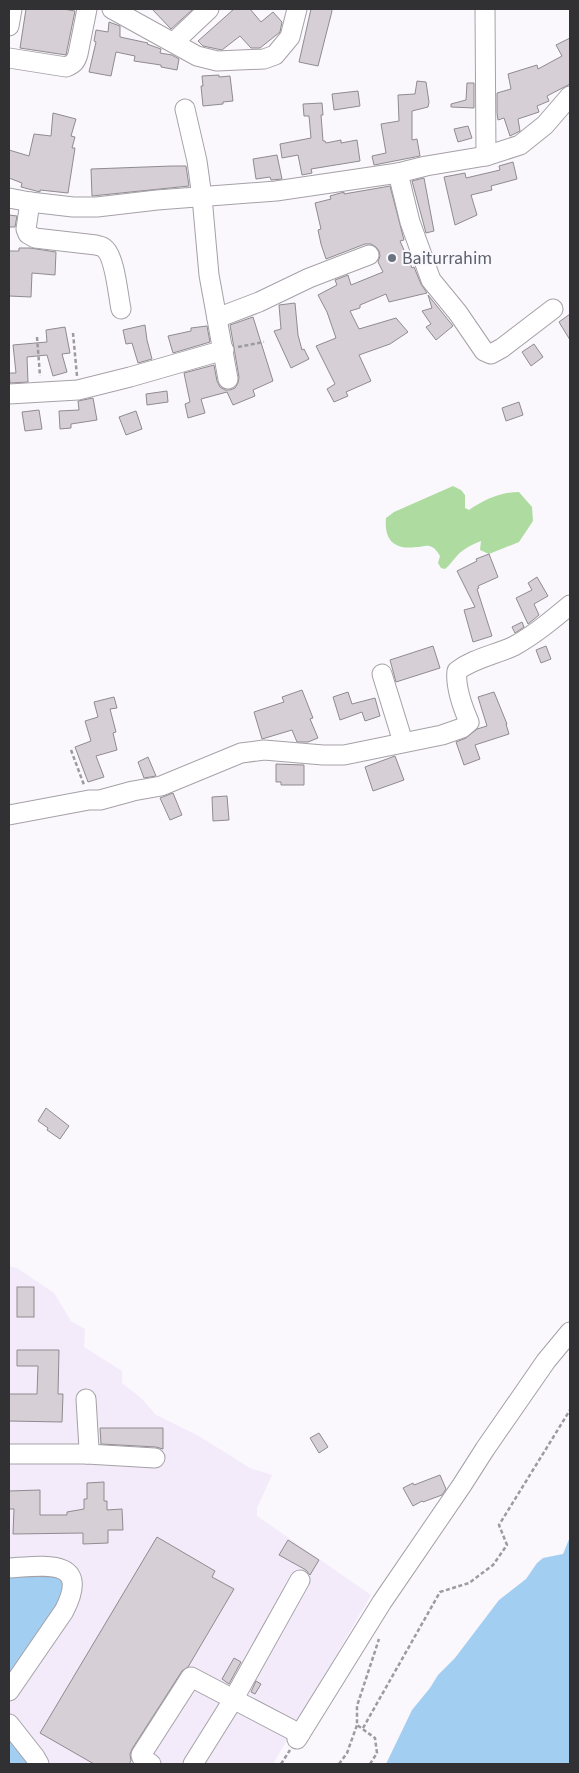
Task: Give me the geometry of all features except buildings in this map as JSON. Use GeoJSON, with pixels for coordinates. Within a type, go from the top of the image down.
{"type":"FeatureCollection","features":[{"type":"Feature","properties":{"kind":"street"},"geometry":{"type":"LineString","coordinates":[[9,26],[12,9]]}},
{"type":"Feature","properties":{"kind":"street"},"geometry":{"type":"LineString","coordinates":[[9,58],[66,67],[72,65],[76,61],[78,54],[88,9]]}},
{"type":"Feature","properties":{"kind":"street"},"geometry":{"type":"LineString","coordinates":[[112,9],[197,56],[217,61],[264,59],[275,55],[290,38],[297,9]]}},
{"type":"Feature","properties":{"kind":"street"},"geometry":{"type":"LineString","coordinates":[[174,42],[209,9]]}},
{"type":"Feature","properties":{"kind":"street"},"geometry":{"type":"LineString","coordinates":[[485,9],[486,156]]}},
{"type":"Feature","properties":{"kind":"street"},"geometry":{"type":"LineString","coordinates":[[9,198],[73,207],[97,207],[157,200],[276,191],[398,173],[426,166],[486,156],[520,145],[531,138],[570,96]]}},
{"type":"Feature","properties":{"kind":"street"},"geometry":{"type":"LineString","coordinates":[[185,109],[197,162],[202,197],[206,254],[228,379]]}},
{"type":"Feature","properties":{"kind":"street"},"geometry":{"type":"LineString","coordinates":[[398,173],[410,222],[431,280],[458,313],[484,351],[490,354],[502,348],[553,309]]}},
{"type":"Feature","properties":{"kind":"street"},"geometry":{"type":"LineString","coordinates":[[30,202],[26,229],[28,234],[35,238],[96,244],[104,248],[109,254],[113,266],[120,309]]}},
{"type":"Feature","properties":{"kind":"street"},"geometry":{"type":"LineString","coordinates":[[217,318],[259,302],[309,278],[369,254]]}},
{"type":"Feature","properties":{"kind":"street"},"geometry":{"type":"LineString","coordinates":[[9,394],[78,390],[224,350]]}},
{"type":"Feature","properties":{"kind":"street"},"geometry":{"type":"LineString","coordinates":[[9,815],[89,800],[100,800],[161,786],[241,753],[264,750],[344,755],[442,735],[462,728],[469,722],[461,699],[456,676],[457,671],[486,656],[513,646],[535,633],[570,605]]}},
{"type":"Feature","properties":{"kind":"street"},"geometry":{"type":"LineString","coordinates":[[382,674],[404,742]]}},
{"type":"Feature","properties":{"kind":"street"},"geometry":{"type":"LineString","coordinates":[[151,1764],[142,1758],[141,1755],[190,1678],[193,1677],[298,1736],[382,1602],[485,1449],[546,1361],[570,1332]]}},
{"type":"Feature","properties":{"kind":"street"},"geometry":{"type":"LineString","coordinates":[[86,1399],[89,1449],[87,1454]]}},
{"type":"Feature","properties":{"kind":"street"},"geometry":{"type":"LineString","coordinates":[[9,1454],[87,1454],[155,1458]]}},
{"type":"Feature","properties":{"kind":"street"},"geometry":{"type":"LineString","coordinates":[[9,1568],[45,1566],[61,1568],[70,1576],[71,1582],[68,1602],[64,1611],[9,1691]]}},
{"type":"Feature","properties":{"kind":"street"},"geometry":{"type":"LineString","coordinates":[[193,1764],[233,1700],[300,1580]]}},
{"type":"Feature","properties":{"kind":"street"},"geometry":{"type":"LineString","coordinates":[[9,1724],[39,1764]]}},
{"type":"Feature","properties":{"kind":"path"},"geometry":{"type":"LineString","coordinates":[[73,333],[78,390]]}},
{"type":"Feature","properties":{"kind":"path"},"geometry":{"type":"LineString","coordinates":[[37,337],[42,393]]}},
{"type":"Feature","properties":{"kind":"path"},"geometry":{"type":"LineString","coordinates":[[224,350],[264,342]]}},
{"type":"Feature","properties":{"kind":"path"},"geometry":{"type":"LineString","coordinates":[[71,750],[89,800]]}},
{"type":"Feature","properties":{"kind":"path"},"geometry":{"type":"LineString","coordinates":[[363,1728],[440,1592],[469,1583],[493,1566],[506,1545],[498,1525],[570,1410]]}},
{"type":"Feature","properties":{"kind":"path"},"geometry":{"type":"LineString","coordinates":[[339,1764],[346,1753],[357,1725],[357,1706],[379,1638]]}},
{"type":"Feature","properties":{"kind":"path"},"geometry":{"type":"LineString","coordinates":[[357,1725],[375,1738],[377,1753],[370,1764]]}},
{"type":"Feature","properties":{"kind":"shaded area"},"geometry":{"type":"Polygon","coordinates":[[[9,1266],[17,1268],[54,1293],[71,1321],[85,1329],[84,1347],[122,1371],[122,1383],[142,1399],[156,1415],[197,1435],[250,1468],[272,1475],[257,1508],[257,1516],[371,1595],[273,1764],[9,1764],[9,1266]]]}},
{"type":"Feature","properties":{"kind":"green space"},"geometry":{"type":"Polygon","coordinates":[[[453,486],[461,490],[465,495],[465,508],[469,510],[492,497],[505,493],[519,492],[532,507],[533,521],[519,542],[489,554],[480,550],[481,541],[461,552],[445,569],[441,568],[438,563],[440,556],[432,547],[408,548],[392,542],[387,532],[386,518],[394,512],[453,486]]]}},
{"type":"Feature","properties":{"kind":"water"},"geometry":{"type":"Polygon","coordinates":[[[570,1537],[570,1764],[386,1764],[412,1710],[438,1675],[455,1658],[499,1600],[526,1579],[537,1563],[543,1558],[563,1554],[570,1537]]]}},
{"type":"Feature","properties":{"kind":"water"},"geometry":{"type":"Polygon","coordinates":[[[9,1574],[56,1575],[65,1586],[67,1596],[9,1682],[9,1574]]]}},
{"type":"Feature","properties":{"kind":"water"},"geometry":{"type":"Polygon","coordinates":[[[9,1735],[34,1764],[9,1764],[9,1735]]]}},
{"type":"Feature","properties":{"kind":"place","name":"Baiturrahim"},"geometry":{"type":"Point","coordinates":[392,258]}}]}
